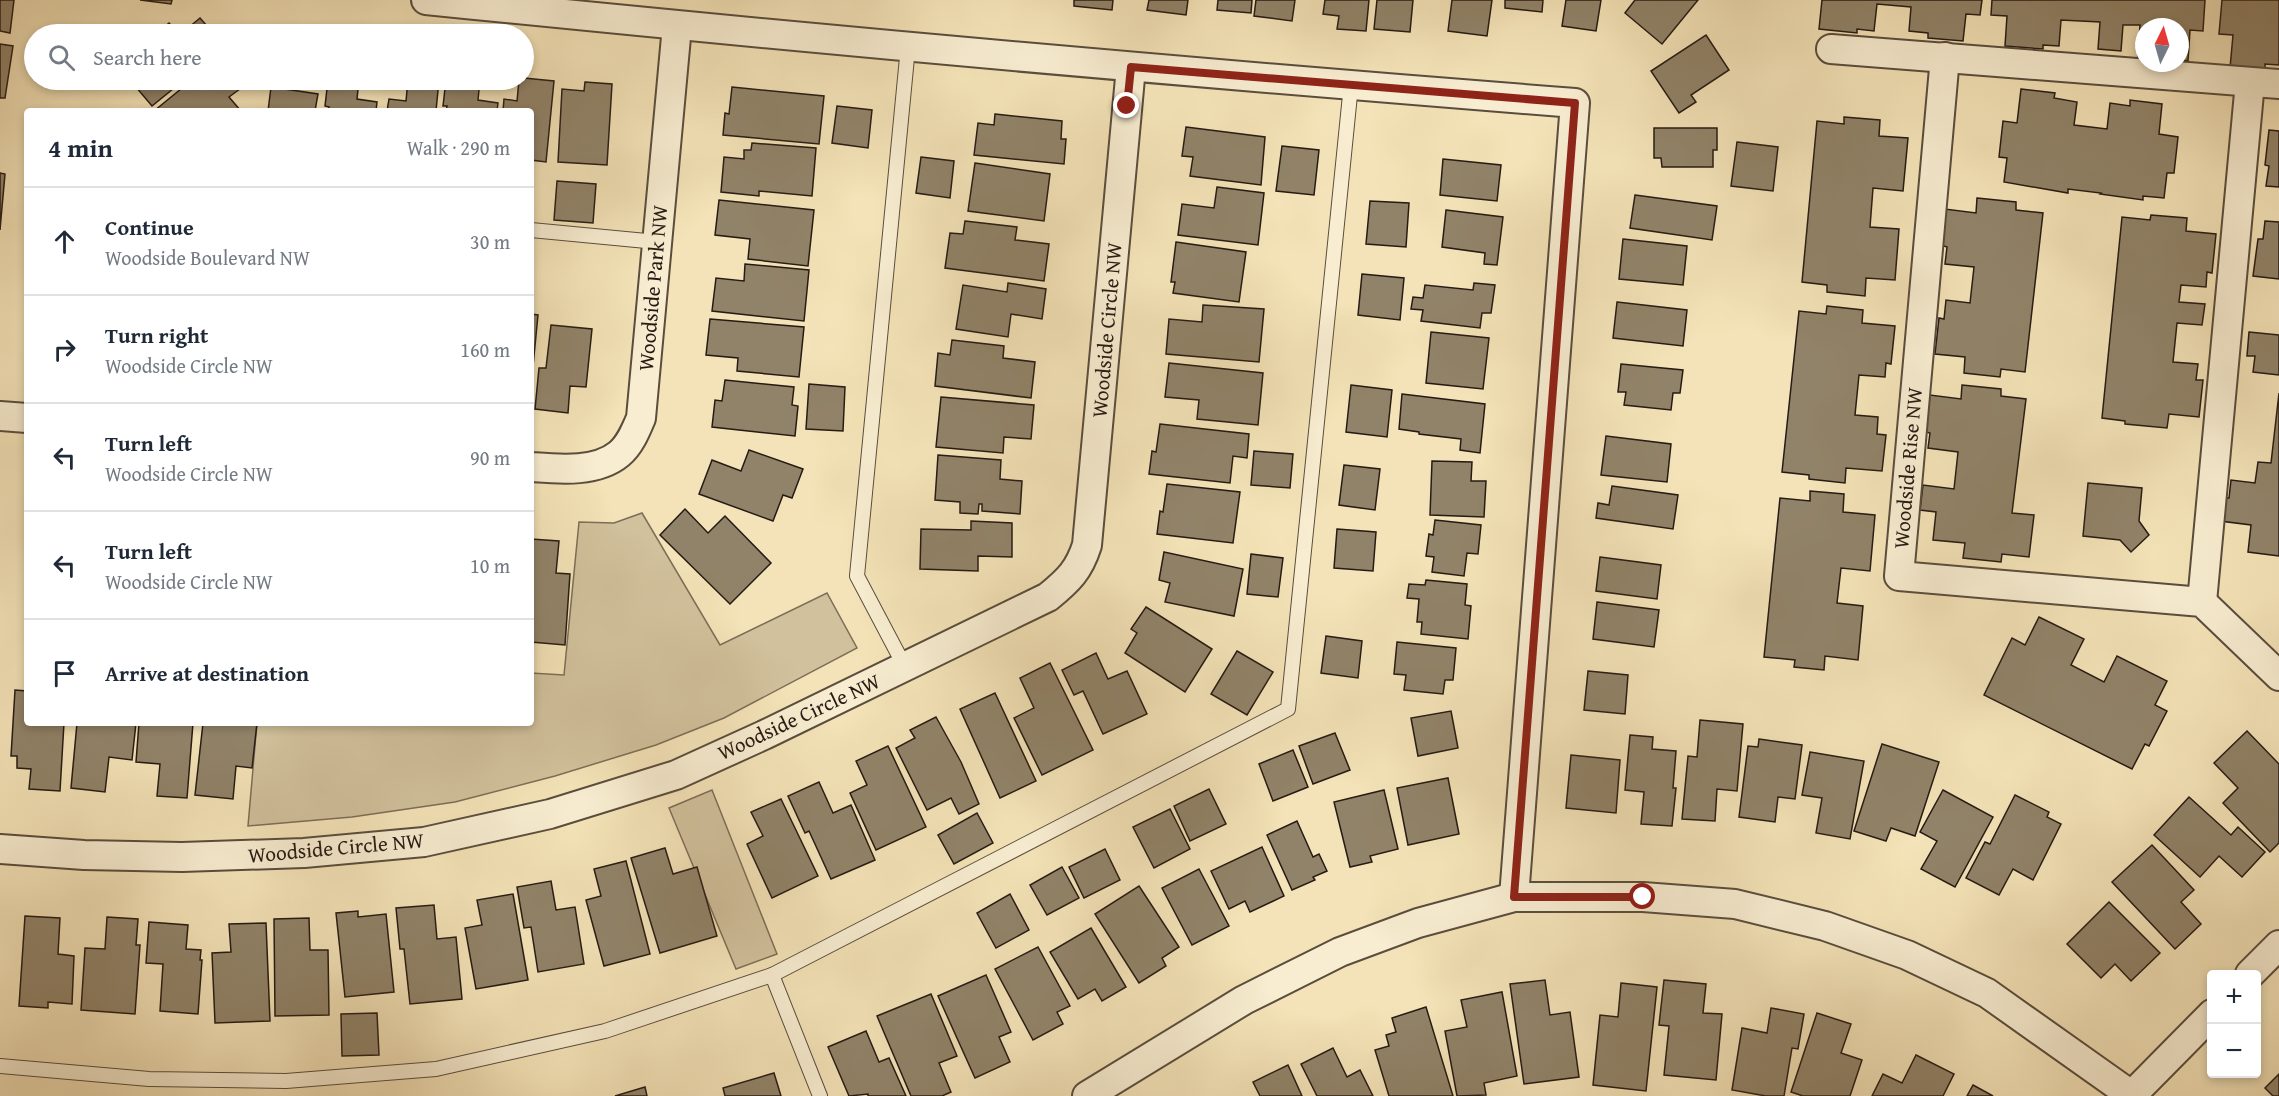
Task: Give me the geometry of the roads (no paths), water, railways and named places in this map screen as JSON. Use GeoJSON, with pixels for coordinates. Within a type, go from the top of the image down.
{"type":"FeatureCollection","features":[{"type":"Feature","properties":{"kind":"street"},"geometry":{"type":"LineString","coordinates":[[426,0],[677,26],[1131,67],[1575,103],[1514,897]]}},
{"type":"Feature","properties":{"kind":"street","name":"Woodside Park NW"},"geometry":{"type":"LineString","coordinates":[[534,466],[567,470],[595,465],[618,454],[633,436],[641,418],[677,26]]}},
{"type":"Feature","properties":{"kind":"street"},"geometry":{"type":"LineString","coordinates":[[1831,49],[2279,84]]}},
{"type":"Feature","properties":{"kind":"street","name":"Woodside Rise NW"},"geometry":{"type":"LineString","coordinates":[[1945,57],[1899,576],[2202,602]]}},
{"type":"Feature","properties":{"kind":"street","name":"Woodside Circle NW"},"geometry":{"type":"LineString","coordinates":[[0,849],[84,855],[182,857],[304,853],[424,842],[550,814],[676,774],[764,735],[1048,597],[1081,564],[1087,545],[1131,67]]}},
{"type":"Feature","properties":{"kind":"street"},"geometry":{"type":"LineString","coordinates":[[2250,82],[2202,602],[2279,676]]}},
{"type":"Feature","properties":{"kind":"street"},"geometry":{"type":"LineString","coordinates":[[0,416],[24,418]]}},
{"type":"Feature","properties":{"kind":"street"},"geometry":{"type":"LineString","coordinates":[[1087,1096],[1244,1000],[1340,952],[1418,923],[1514,897],[1643,897],[1735,904],[1825,926],[1907,955],[1987,993],[2131,1096],[2207,1018]]}},
{"type":"Feature","properties":{"kind":"street"},"geometry":{"type":"LineString","coordinates":[[2255,970],[2279,945]]}},
{"type":"Feature","properties":{"kind":"lane"},"geometry":{"type":"LineString","coordinates":[[905,667],[857,576],[908,47]]}},
{"type":"Feature","properties":{"kind":"lane"},"geometry":{"type":"LineString","coordinates":[[0,1066],[149,1079],[286,1081],[436,1069],[605,1031],[772,975],[1288,709],[1351,85]]}},
{"type":"Feature","properties":{"kind":"lane"},"geometry":{"type":"LineString","coordinates":[[534,230],[657,242]]}},
{"type":"Feature","properties":{"kind":"lane"},"geometry":{"type":"LineString","coordinates":[[772,975],[820,1096]]}}]}
